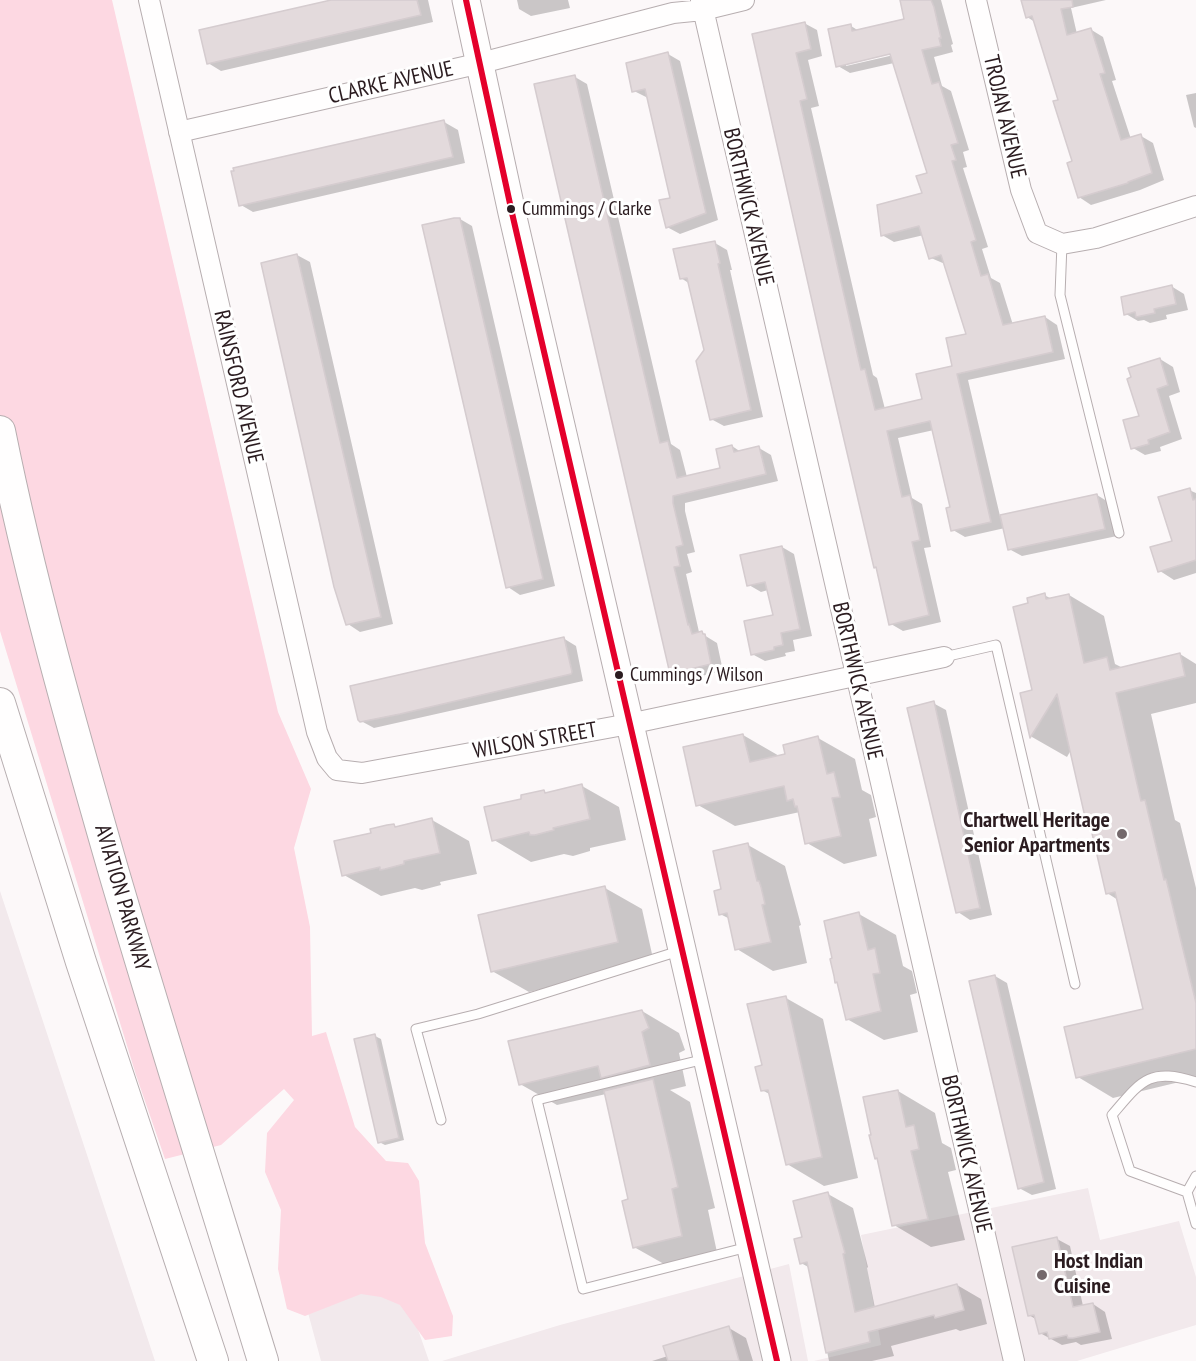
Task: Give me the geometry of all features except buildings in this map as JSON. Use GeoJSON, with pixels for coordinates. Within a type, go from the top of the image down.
{"type":"FeatureCollection","features":[{"type":"Feature","properties":{"kind":"main road","name":"AVIATION PARKWAY"},"geometry":{"type":"LineString","coordinates":[[0,434],[31,568],[81,759],[163,1038],[263,1361]]}},
{"type":"Feature","properties":{"kind":"main road"},"geometry":{"type":"LineString","coordinates":[[0,703],[74,940],[213,1361]]}},
{"type":"Feature","properties":{"kind":"street","name":"RAINSFORD AVENUE"},"geometry":{"type":"LineString","coordinates":[[149,0],[317,732],[327,758],[337,770]]}},
{"type":"Feature","properties":{"kind":"street"},"geometry":{"type":"LineString","coordinates":[[466,0],[493,130],[777,1361]]}},
{"type":"Feature","properties":{"kind":"street","name":"CLARKE AVENUE"},"geometry":{"type":"LineString","coordinates":[[179,132],[480,63],[702,5],[744,0]]}},
{"type":"Feature","properties":{"kind":"street","name":"TROJAN AVENUE"},"geometry":{"type":"LineString","coordinates":[[976,0],[1021,190],[1037,233],[1062,244]]}},
{"type":"Feature","properties":{"kind":"street","name":"BORTHWICK AVENUE"},"geometry":{"type":"LineString","coordinates":[[702,5],[1014,1361]]}},
{"type":"Feature","properties":{"kind":"street"},"geometry":{"type":"LineString","coordinates":[[1062,244],[1096,238],[1195,209]]}},
{"type":"Feature","properties":{"kind":"street","name":"WILSON STREET"},"geometry":{"type":"LineString","coordinates":[[337,770],[362,773],[629,724],[944,657]]}},
{"type":"Feature","properties":{"kind":"lane"},"geometry":{"type":"LineString","coordinates":[[1062,244],[1060,296],[1119,533]]}},
{"type":"Feature","properties":{"kind":"lane"},"geometry":{"type":"LineString","coordinates":[[944,657],[996,645],[1075,984]]}},
{"type":"Feature","properties":{"kind":"lane"},"geometry":{"type":"LineString","coordinates":[[441,1120],[416,1029],[478,1014],[682,951]]}},
{"type":"Feature","properties":{"kind":"lane"},"geometry":{"type":"LineString","coordinates":[[707,1058],[537,1100],[583,1289],[750,1247]]}},
{"type":"Feature","properties":{"kind":"lane"},"geometry":{"type":"LineString","coordinates":[[1187,1192],[1130,1171],[1112,1114],[1137,1085],[1157,1076],[1175,1075],[1196,1082]]}},
{"type":"Feature","properties":{"kind":"lane"},"geometry":{"type":"LineString","coordinates":[[1196,1176],[1187,1192],[1196,1224]]}},
{"type":"Feature","properties":{"kind":"shaded area"},"geometry":{"type":"Polygon","coordinates":[[[0,0],[112,0],[278,712],[311,789],[294,848],[310,927],[312,1036],[326,1032],[355,1127],[386,1161],[408,1163],[419,1181],[425,1243],[453,1316],[452,1336],[425,1340],[400,1305],[381,1297],[361,1294],[305,1316],[287,1309],[278,1269],[281,1210],[265,1172],[267,1133],[294,1100],[284,1089],[221,1145],[165,1159],[136,1075],[0,631],[0,0]]]}},
{"type":"Feature","properties":{"kind":"shaded area"},"geometry":{"type":"Polygon","coordinates":[[[0,891],[155,1361],[0,1361],[0,891]]]}},
{"type":"Feature","properties":{"kind":"shaded area"},"geometry":{"type":"Polygon","coordinates":[[[1088,1188],[1100,1240],[1179,1221],[1196,1277],[1196,1325],[1077,1361],[814,1361],[881,1345],[861,1235],[1088,1188]]]}},
{"type":"Feature","properties":{"kind":"shaded area"},"geometry":{"type":"Polygon","coordinates":[[[789,1264],[808,1361],[442,1361],[560,1325],[789,1264]]]}},
{"type":"Feature","properties":{"kind":"shaded area"},"geometry":{"type":"Polygon","coordinates":[[[401,1281],[429,1361],[321,1361],[307,1309],[401,1281]]]}},
{"type":"Feature","properties":{"kind":"transit line"},"geometry":{"type":"LineString","coordinates":[[466,0],[512,213],[777,1361]]}},
{"type":"Feature","properties":{"kind":"place","name":"Cummings / Clarke"},"geometry":{"type":"Point","coordinates":[511,209]}},
{"type":"Feature","properties":{"kind":"place","name":"Cummings / Wilson"},"geometry":{"type":"Point","coordinates":[619,675]}},
{"type":"Feature","properties":{"kind":"place","name":"Chartwell Heritage Senior Apartments"},"geometry":{"type":"Point","coordinates":[1122,834]}},
{"type":"Feature","properties":{"kind":"place","name":"Host Indian Cuisine"},"geometry":{"type":"Point","coordinates":[1042,1275]}}]}
